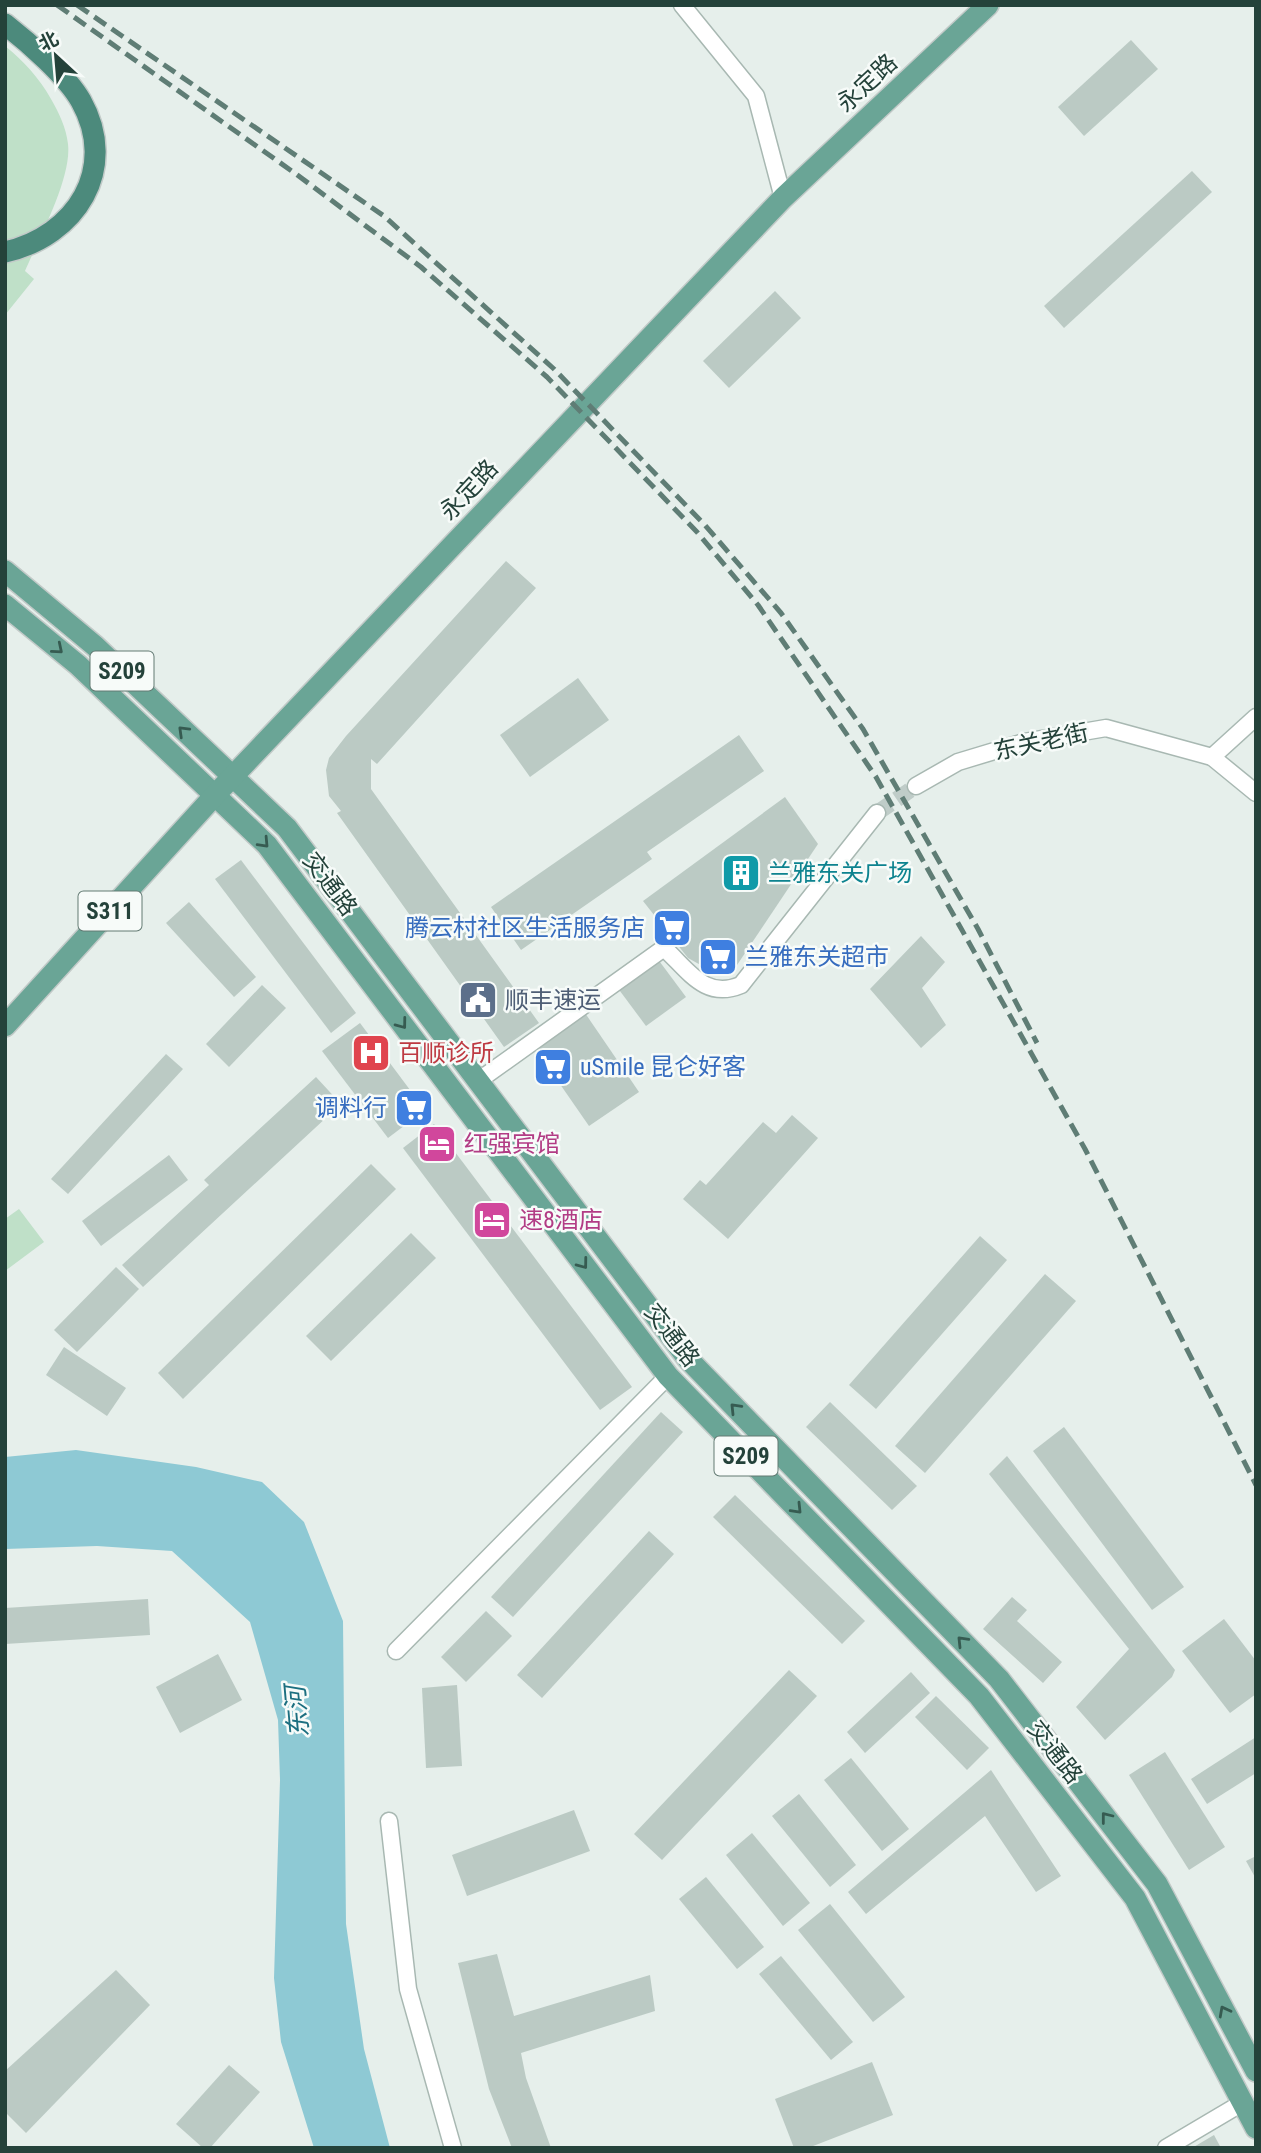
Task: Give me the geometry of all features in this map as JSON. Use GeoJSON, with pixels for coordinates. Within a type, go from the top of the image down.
{"type":"FeatureCollection","features":[{"type":"Feature","properties":{"kind":"highway"},"geometry":{"type":"LineString","coordinates":[[5,24],[74,92],[92,125],[95,153],[91,182],[78,208],[58,229],[29,247],[5,252]]}},
{"type":"Feature","properties":{"kind":"main road","name":"永定路"},"geometry":{"type":"LineString","coordinates":[[5,1026],[215,796],[783,198],[988,5]]}},
{"type":"Feature","properties":{"kind":"main road","name":"交通路"},"geometry":{"type":"LineString","coordinates":[[5,571],[95,646],[287,828],[688,1359],[999,1679],[1157,1884],[1256,2071]]}},
{"type":"Feature","properties":{"kind":"main road","name":"交通路"},"geometry":{"type":"LineString","coordinates":[[5,605],[78,665],[267,845],[668,1376],[979,1696],[1135,1898],[1256,2129]]}},
{"type":"Feature","properties":{"kind":"street"},"geometry":{"type":"LineString","coordinates":[[682,5],[756,96],[783,198]]}},
{"type":"Feature","properties":{"kind":"street"},"geometry":{"type":"LineString","coordinates":[[1256,717],[1212,757],[1256,793]]}},
{"type":"Feature","properties":{"kind":"street","name":"东关老街"},"geometry":{"type":"LineString","coordinates":[[916,786],[958,761],[1024,742],[1106,728],[1212,757]]}},
{"type":"Feature","properties":{"kind":"street"},"geometry":{"type":"LineString","coordinates":[[478,1081],[664,948],[709,989],[724,992],[741,985],[877,813]]}},
{"type":"Feature","properties":{"kind":"street"},"geometry":{"type":"LineString","coordinates":[[396,1651],[668,1376]]}},
{"type":"Feature","properties":{"kind":"street"},"geometry":{"type":"LineString","coordinates":[[389,1821],[408,1989],[453,2148]]}},
{"type":"Feature","properties":{"kind":"street"},"geometry":{"type":"LineString","coordinates":[[1166,2148],[1242,2103]]}},
{"type":"Feature","properties":{"kind":"green space"},"geometry":{"type":"Polygon","coordinates":[[[5,46],[31,70],[47,92],[66,132],[68,158],[60,190],[25,271],[34,279],[5,315],[5,46]]]}},
{"type":"Feature","properties":{"kind":"green space"},"geometry":{"type":"Polygon","coordinates":[[[19,1209],[44,1242],[5,1271],[5,1219],[19,1209]]]}},
{"type":"Feature","properties":{"kind":"water","name":"东河"},"geometry":{"type":"Polygon","coordinates":[[[76,1450],[196,1467],[262,1482],[304,1522],[343,1621],[346,1924],[364,2049],[390,2148],[314,2148],[281,2042],[274,1978],[280,1780],[278,1720],[250,1622],[172,1551],[97,1546],[5,1549],[5,1457],[76,1450]]]}},
{"type":"Feature","properties":{"kind":"building"},"geometry":{"type":"Polygon","coordinates":[[[1131,40],[1158,69],[1084,136],[1058,107],[1131,40]]]}},
{"type":"Feature","properties":{"kind":"building"},"geometry":{"type":"Polygon","coordinates":[[[1192,171],[1212,192],[1064,328],[1044,306],[1192,171]]]}},
{"type":"Feature","properties":{"kind":"building"},"geometry":{"type":"Polygon","coordinates":[[[775,291],[801,318],[729,388],[703,361],[775,291]]]}},
{"type":"Feature","properties":{"kind":"building"},"geometry":{"type":"Polygon","coordinates":[[[506,561],[536,588],[377,764],[371,759],[371,789],[539,1023],[504,1047],[337,813],[341,811],[329,796],[326,770],[329,758],[346,736],[506,561]]]}},
{"type":"Feature","properties":{"kind":"building"},"geometry":{"type":"Polygon","coordinates":[[[578,678],[609,720],[530,777],[500,735],[578,678]]]}},
{"type":"Feature","properties":{"kind":"building"},"geometry":{"type":"Polygon","coordinates":[[[739,735],[764,771],[647,852],[652,859],[521,950],[491,907],[739,735]]]}},
{"type":"Feature","properties":{"kind":"building","name":"兰雅东关广场"},"geometry":{"type":"Polygon","coordinates":[[[785,797],[818,844],[733,971],[715,973],[688,958],[643,901],[785,797]]]}},
{"type":"Feature","properties":{"kind":"building"},"geometry":{"type":"Polygon","coordinates":[[[241,860],[356,1013],[331,1033],[215,879],[241,860]]]}},
{"type":"Feature","properties":{"kind":"building"},"geometry":{"type":"Polygon","coordinates":[[[189,902],[256,977],[234,997],[166,923],[189,902]]]}},
{"type":"Feature","properties":{"kind":"building"},"geometry":{"type":"Polygon","coordinates":[[[921,936],[945,962],[922,988],[946,1025],[921,1048],[870,989],[921,936]]]}},
{"type":"Feature","properties":{"kind":"building"},"geometry":{"type":"Polygon","coordinates":[[[657,958],[686,997],[646,1026],[617,987],[657,958]]]}},
{"type":"Feature","properties":{"kind":"building"},"geometry":{"type":"Polygon","coordinates":[[[262,985],[286,1008],[229,1067],[206,1044],[262,985]]]}},
{"type":"Feature","properties":{"kind":"building"},"geometry":{"type":"Polygon","coordinates":[[[585,1013],[639,1092],[589,1126],[535,1048],[585,1013]]]}},
{"type":"Feature","properties":{"kind":"building"},"geometry":{"type":"Polygon","coordinates":[[[360,1023],[425,1110],[388,1138],[322,1051],[360,1023]]]}},
{"type":"Feature","properties":{"kind":"building"},"geometry":{"type":"Polygon","coordinates":[[[166,1054],[183,1069],[68,1194],[51,1179],[166,1054]]]}},
{"type":"Feature","properties":{"kind":"building"},"geometry":{"type":"Polygon","coordinates":[[[316,1077],[341,1104],[143,1287],[122,1265],[209,1185],[204,1180],[316,1077]]]}},
{"type":"Feature","properties":{"kind":"building"},"geometry":{"type":"Polygon","coordinates":[[[792,1115],[818,1138],[728,1239],[683,1199],[700,1180],[706,1185],[763,1122],[776,1133],[792,1115]]]}},
{"type":"Feature","properties":{"kind":"building"},"geometry":{"type":"Polygon","coordinates":[[[434,1124],[632,1387],[600,1410],[403,1148],[434,1124]]]}},
{"type":"Feature","properties":{"kind":"building"},"geometry":{"type":"Polygon","coordinates":[[[169,1155],[188,1180],[101,1246],[82,1221],[169,1155]]]}},
{"type":"Feature","properties":{"kind":"building"},"geometry":{"type":"Polygon","coordinates":[[[371,1164],[396,1189],[183,1399],[158,1373],[371,1164]]]}},
{"type":"Feature","properties":{"kind":"building"},"geometry":{"type":"Polygon","coordinates":[[[411,1233],[436,1258],[331,1361],[306,1336],[411,1233]]]}},
{"type":"Feature","properties":{"kind":"building"},"geometry":{"type":"Polygon","coordinates":[[[980,1236],[1007,1260],[876,1409],[849,1385],[980,1236]]]}},
{"type":"Feature","properties":{"kind":"building"},"geometry":{"type":"Polygon","coordinates":[[[116,1267],[139,1289],[77,1352],[54,1330],[116,1267]]]}},
{"type":"Feature","properties":{"kind":"building"},"geometry":{"type":"Polygon","coordinates":[[[1045,1274],[1076,1301],[925,1473],[895,1446],[1045,1274]]]}},
{"type":"Feature","properties":{"kind":"building"},"geometry":{"type":"Polygon","coordinates":[[[64,1347],[126,1388],[107,1416],[46,1375],[64,1347]]]}},
{"type":"Feature","properties":{"kind":"building"},"geometry":{"type":"Polygon","coordinates":[[[830,1402],[917,1486],[892,1510],[806,1427],[830,1402]]]}},
{"type":"Feature","properties":{"kind":"building"},"geometry":{"type":"Polygon","coordinates":[[[661,1412],[683,1432],[513,1617],[491,1597],[661,1412]]]}},
{"type":"Feature","properties":{"kind":"building"},"geometry":{"type":"Polygon","coordinates":[[[1064,1427],[1184,1587],[1152,1610],[1033,1451],[1064,1427]]]}},
{"type":"Feature","properties":{"kind":"building"},"geometry":{"type":"Polygon","coordinates":[[[1007,1456],[1175,1670],[1172,1677],[1105,1740],[1076,1707],[1129,1649],[989,1474],[1007,1456]]]}},
{"type":"Feature","properties":{"kind":"building"},"geometry":{"type":"Polygon","coordinates":[[[735,1495],[865,1621],[842,1644],[713,1517],[735,1495]]]}},
{"type":"Feature","properties":{"kind":"building"},"geometry":{"type":"Polygon","coordinates":[[[649,1531],[674,1554],[542,1698],[517,1675],[649,1531]]]}},
{"type":"Feature","properties":{"kind":"building"},"geometry":{"type":"Polygon","coordinates":[[[1012,1597],[1027,1610],[1017,1621],[1062,1662],[1043,1683],[983,1629],[1012,1597]]]}},
{"type":"Feature","properties":{"kind":"building"},"geometry":{"type":"Polygon","coordinates":[[[148,1599],[150,1635],[5,1644],[5,1608],[148,1599]]]}},
{"type":"Feature","properties":{"kind":"building"},"geometry":{"type":"Polygon","coordinates":[[[486,1611],[512,1636],[466,1682],[441,1657],[486,1611]]]}},
{"type":"Feature","properties":{"kind":"building"},"geometry":{"type":"Polygon","coordinates":[[[1224,1619],[1256,1661],[1256,1694],[1230,1713],[1182,1651],[1224,1619]]]}},
{"type":"Feature","properties":{"kind":"building"},"geometry":{"type":"Polygon","coordinates":[[[218,1654],[242,1700],[180,1733],[156,1687],[218,1654]]]}},
{"type":"Feature","properties":{"kind":"building"},"geometry":{"type":"Polygon","coordinates":[[[789,1670],[817,1696],[662,1860],[634,1834],[789,1670]]]}},
{"type":"Feature","properties":{"kind":"building"},"geometry":{"type":"Polygon","coordinates":[[[911,1672],[930,1693],[865,1753],[847,1732],[911,1672]]]}},
{"type":"Feature","properties":{"kind":"building"},"geometry":{"type":"Polygon","coordinates":[[[457,1685],[462,1766],[426,1768],[422,1688],[457,1685]]]}},
{"type":"Feature","properties":{"kind":"building"},"geometry":{"type":"Polygon","coordinates":[[[936,1696],[989,1748],[967,1770],[915,1717],[936,1696]]]}},
{"type":"Feature","properties":{"kind":"building"},"geometry":{"type":"Polygon","coordinates":[[[1256,1737],[1256,1773],[1207,1804],[1191,1779],[1256,1737]]]}},
{"type":"Feature","properties":{"kind":"building"},"geometry":{"type":"Polygon","coordinates":[[[1165,1752],[1225,1847],[1189,1870],[1129,1775],[1165,1752]]]}},
{"type":"Feature","properties":{"kind":"building"},"geometry":{"type":"Polygon","coordinates":[[[851,1758],[909,1829],[882,1851],[824,1780],[851,1758]]]}},
{"type":"Feature","properties":{"kind":"building"},"geometry":{"type":"Polygon","coordinates":[[[991,1770],[1061,1876],[1036,1892],[985,1816],[866,1914],[848,1892],[991,1770]]]}},
{"type":"Feature","properties":{"kind":"building"},"geometry":{"type":"Polygon","coordinates":[[[799,1794],[856,1865],[830,1887],[772,1816],[799,1794]]]}},
{"type":"Feature","properties":{"kind":"building"},"geometry":{"type":"Polygon","coordinates":[[[574,1810],[590,1851],[467,1896],[452,1855],[574,1810]]]}},
{"type":"Feature","properties":{"kind":"building"},"geometry":{"type":"Polygon","coordinates":[[[752,1833],[810,1903],[783,1926],[726,1855],[752,1833]]]}},
{"type":"Feature","properties":{"kind":"building"},"geometry":{"type":"Polygon","coordinates":[[[1256,1856],[1256,1879],[1246,1861],[1256,1856]]]}},
{"type":"Feature","properties":{"kind":"building"},"geometry":{"type":"Polygon","coordinates":[[[706,1877],[764,1947],[737,1969],[679,1899],[706,1877]]]}},
{"type":"Feature","properties":{"kind":"building"},"geometry":{"type":"Polygon","coordinates":[[[830,1904],[905,1997],[873,2022],[798,1930],[830,1904]]]}},
{"type":"Feature","properties":{"kind":"building"},"geometry":{"type":"Polygon","coordinates":[[[497,1954],[514,2016],[650,1975],[655,2011],[521,2053],[526,2078],[551,2148],[512,2148],[489,2089],[458,1963],[497,1954]]]}},
{"type":"Feature","properties":{"kind":"building"},"geometry":{"type":"Polygon","coordinates":[[[781,1956],[853,2042],[831,2060],[759,1974],[781,1956]]]}},
{"type":"Feature","properties":{"kind":"building"},"geometry":{"type":"Polygon","coordinates":[[[116,1970],[150,2005],[26,2133],[5,2112],[5,2071],[116,1970]]]}},
{"type":"Feature","properties":{"kind":"building"},"geometry":{"type":"Polygon","coordinates":[[[872,2062],[893,2115],[808,2148],[794,2148],[775,2099],[872,2062]]]}},
{"type":"Feature","properties":{"kind":"building"},"geometry":{"type":"Polygon","coordinates":[[[229,2065],[260,2092],[210,2148],[203,2148],[176,2124],[229,2065]]]}},
{"type":"Feature","properties":{"kind":"building"},"geometry":{"type":"Polygon","coordinates":[[[1214,2135],[1221,2148],[1192,2148],[1214,2135]]]}},
{"type":"Feature","properties":{"kind":"tunnel"},"geometry":{"type":"LineString","coordinates":[[877,813],[916,786]]}},
{"type":"Feature","properties":{"kind":"railway"},"geometry":{"type":"LineString","coordinates":[[57,5],[296,174],[421,267],[547,377],[697,532],[758,605],[876,777],[1085,1149],[1256,1485]]}},
{"type":"Feature","properties":{"kind":"railway"},"geometry":{"type":"LineString","coordinates":[[77,5],[384,216],[554,369],[704,524],[781,613],[863,729],[978,929],[1037,1043]]}},
{"type":"Feature","properties":{"kind":"place","name":"兰雅东关广场"},"geometry":{"type":"Point","coordinates":[741,873]}},
{"type":"Feature","properties":{"kind":"place","name":"腾云村社区生活服务店"},"geometry":{"type":"Point","coordinates":[672,928]}},
{"type":"Feature","properties":{"kind":"place","name":"兰雅东关超市"},"geometry":{"type":"Point","coordinates":[718,957]}},
{"type":"Feature","properties":{"kind":"place","name":"顺丰速运"},"geometry":{"type":"Point","coordinates":[478,1000]}},
{"type":"Feature","properties":{"kind":"place","name":"百顺诊所"},"geometry":{"type":"Point","coordinates":[371,1053]}},
{"type":"Feature","properties":{"kind":"place","name":"uSmile 昆仑好客"},"geometry":{"type":"Point","coordinates":[553,1067]}},
{"type":"Feature","properties":{"kind":"place","name":"调料行"},"geometry":{"type":"Point","coordinates":[414,1108]}},
{"type":"Feature","properties":{"kind":"place","name":"红强宾馆"},"geometry":{"type":"Point","coordinates":[437,1144]}},
{"type":"Feature","properties":{"kind":"place","name":"速8酒店"},"geometry":{"type":"Point","coordinates":[492,1220]}}]}
